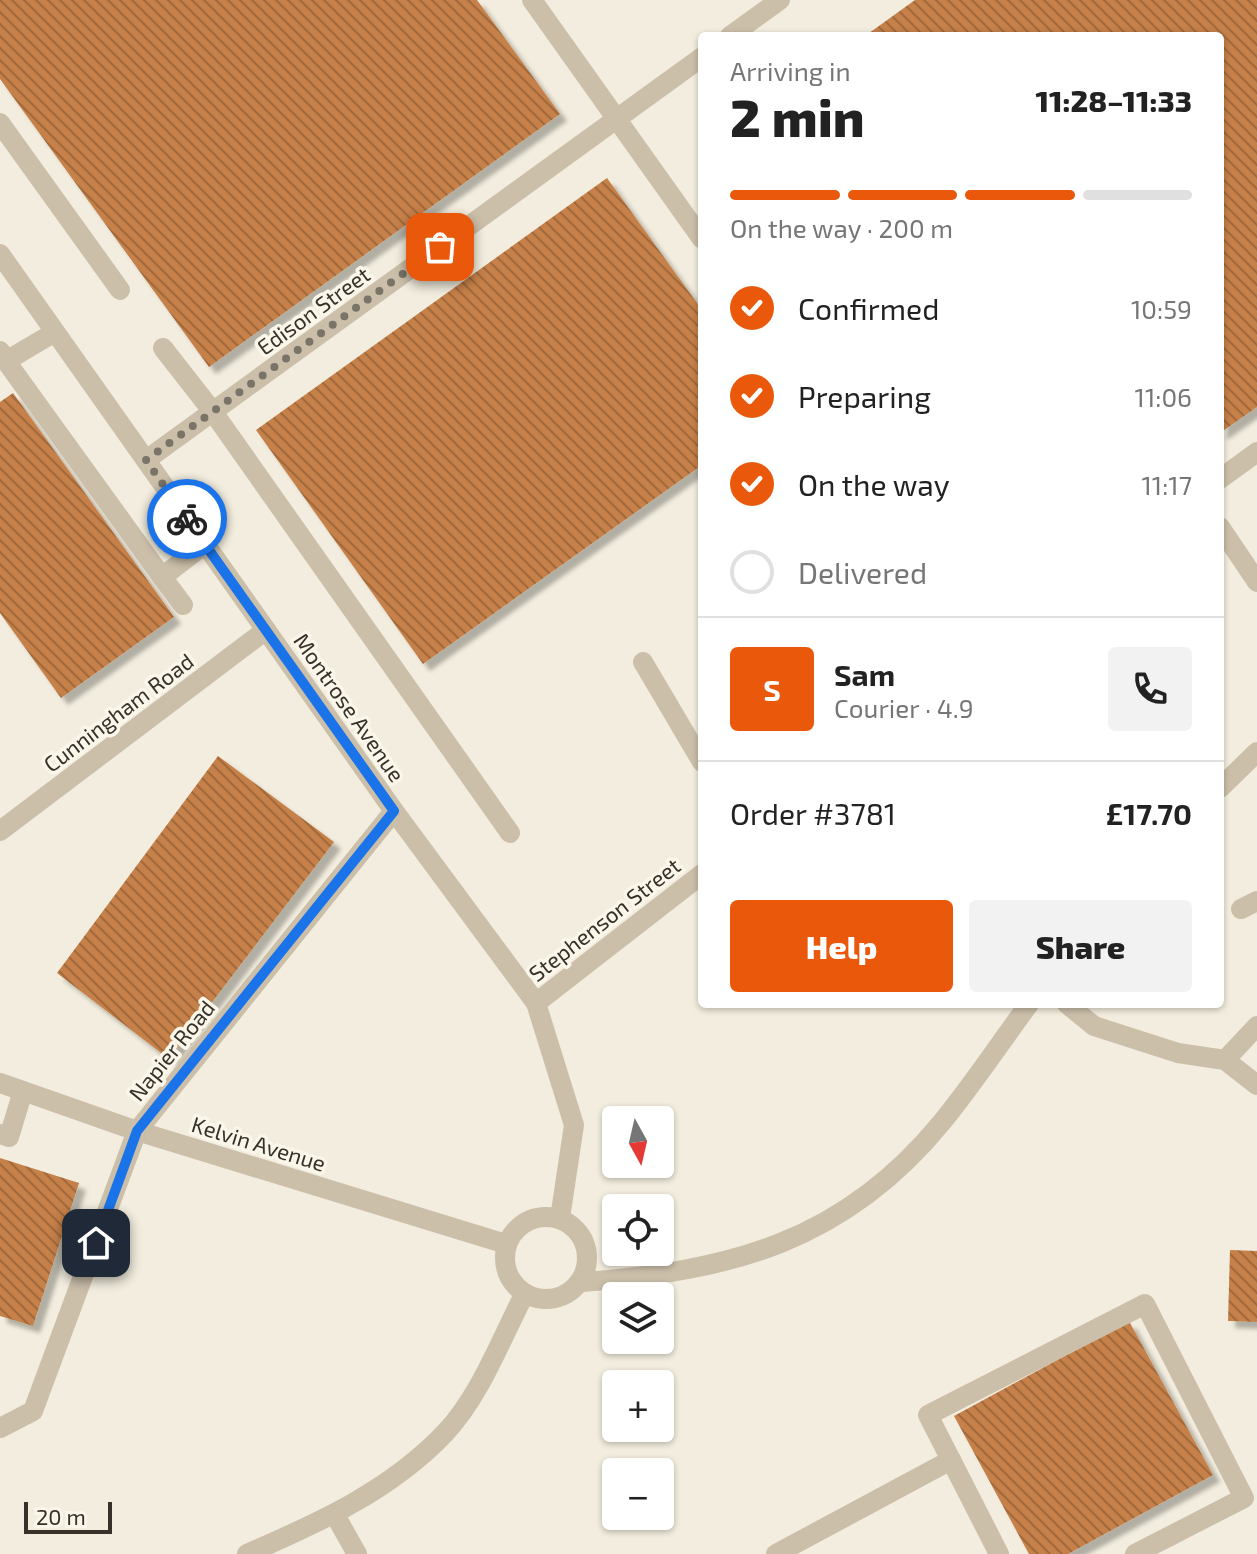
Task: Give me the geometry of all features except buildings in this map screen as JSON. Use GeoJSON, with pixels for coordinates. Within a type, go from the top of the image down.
{"type":"FeatureCollection","features":[{"type":"Feature","properties":{"kind":"street"},"geometry":{"type":"LineString","coordinates":[[532,0],[698,233]]}},
{"type":"Feature","properties":{"kind":"street"},"geometry":{"type":"LineString","coordinates":[[736,32],[780,0]]}},
{"type":"Feature","properties":{"kind":"street","name":"Edison Street"},"geometry":{"type":"LineString","coordinates":[[146,460],[698,60]]}},
{"type":"Feature","properties":{"kind":"street"},"geometry":{"type":"LineString","coordinates":[[0,123],[120,290]]}},
{"type":"Feature","properties":{"kind":"street","name":"Montrose Avenue"},"geometry":{"type":"LineString","coordinates":[[0,254],[394,811],[536,1003],[574,1125],[560,1218]]}},
{"type":"Feature","properties":{"kind":"street"},"geometry":{"type":"LineString","coordinates":[[55,332],[3,356],[183,605]]}},
{"type":"Feature","properties":{"kind":"street"},"geometry":{"type":"LineString","coordinates":[[163,348],[213,412],[510,833]]}},
{"type":"Feature","properties":{"kind":"street"},"geometry":{"type":"LineString","coordinates":[[1224,476],[1257,452]]}},
{"type":"Feature","properties":{"kind":"street"},"geometry":{"type":"LineString","coordinates":[[1224,533],[1257,582]]}},
{"type":"Feature","properties":{"kind":"street"},"geometry":{"type":"LineString","coordinates":[[162,577],[205,544]]}},
{"type":"Feature","properties":{"kind":"street","name":"Cunningham Road"},"geometry":{"type":"LineString","coordinates":[[0,831],[266,630]]}},
{"type":"Feature","properties":{"kind":"street"},"geometry":{"type":"LineString","coordinates":[[643,662],[698,755]]}},
{"type":"Feature","properties":{"kind":"street"},"geometry":{"type":"LineString","coordinates":[[1224,784],[1257,752]]}},
{"type":"Feature","properties":{"kind":"street","name":"Napier Road"},"geometry":{"type":"LineString","coordinates":[[0,1428],[33,1411],[137,1131],[394,811]]}},
{"type":"Feature","properties":{"kind":"street","name":"Stephenson Street"},"geometry":{"type":"LineString","coordinates":[[536,1003],[698,877]]}},
{"type":"Feature","properties":{"kind":"street"},"geometry":{"type":"LineString","coordinates":[[582,1282],[649,1277],[706,1267],[753,1256],[803,1236],[875,1189],[941,1124],[1026,1008]]}},
{"type":"Feature","properties":{"kind":"street"},"geometry":{"type":"LineString","coordinates":[[1072,1008],[1094,1026],[1178,1053],[1225,1060],[1257,1085]]}},
{"type":"Feature","properties":{"kind":"street"},"geometry":{"type":"LineString","coordinates":[[1225,1060],[1257,1026]]}},
{"type":"Feature","properties":{"kind":"street","name":"Kelvin Avenue"},"geometry":{"type":"LineString","coordinates":[[0,1083],[137,1131],[506,1244]]}},
{"type":"Feature","properties":{"kind":"street"},"geometry":{"type":"LineString","coordinates":[[0,1134],[9,1137],[23,1091]]}},
{"type":"Feature","properties":{"kind":"street"},"geometry":{"type":"LineString","coordinates":[[536,1217],[560,1218],[580,1233],[587,1257],[582,1282],[569,1294],[551,1301],[524,1295],[508,1278],[506,1244],[514,1230],[536,1217]]}},
{"type":"Feature","properties":{"kind":"street"},"geometry":{"type":"LineString","coordinates":[[247,1554],[335,1515],[380,1487],[444,1433],[469,1400],[524,1295]]}},
{"type":"Feature","properties":{"kind":"street"},"geometry":{"type":"LineString","coordinates":[[999,1554],[928,1415],[1145,1304],[1244,1498],[1135,1554]]}},
{"type":"Feature","properties":{"kind":"street"},"geometry":{"type":"LineString","coordinates":[[776,1554],[951,1460]]}},
{"type":"Feature","properties":{"kind":"street"},"geometry":{"type":"LineString","coordinates":[[335,1515],[357,1554]]}},
{"type":"Feature","properties":{"kind":"way so far"},"geometry":{"type":"LineString","coordinates":[[187,519],[146,460],[440,247]]}},
{"type":"Feature","properties":{"kind":"route"},"geometry":{"type":"LineString","coordinates":[[96,1243],[137,1131],[394,811],[187,519]]}}]}
